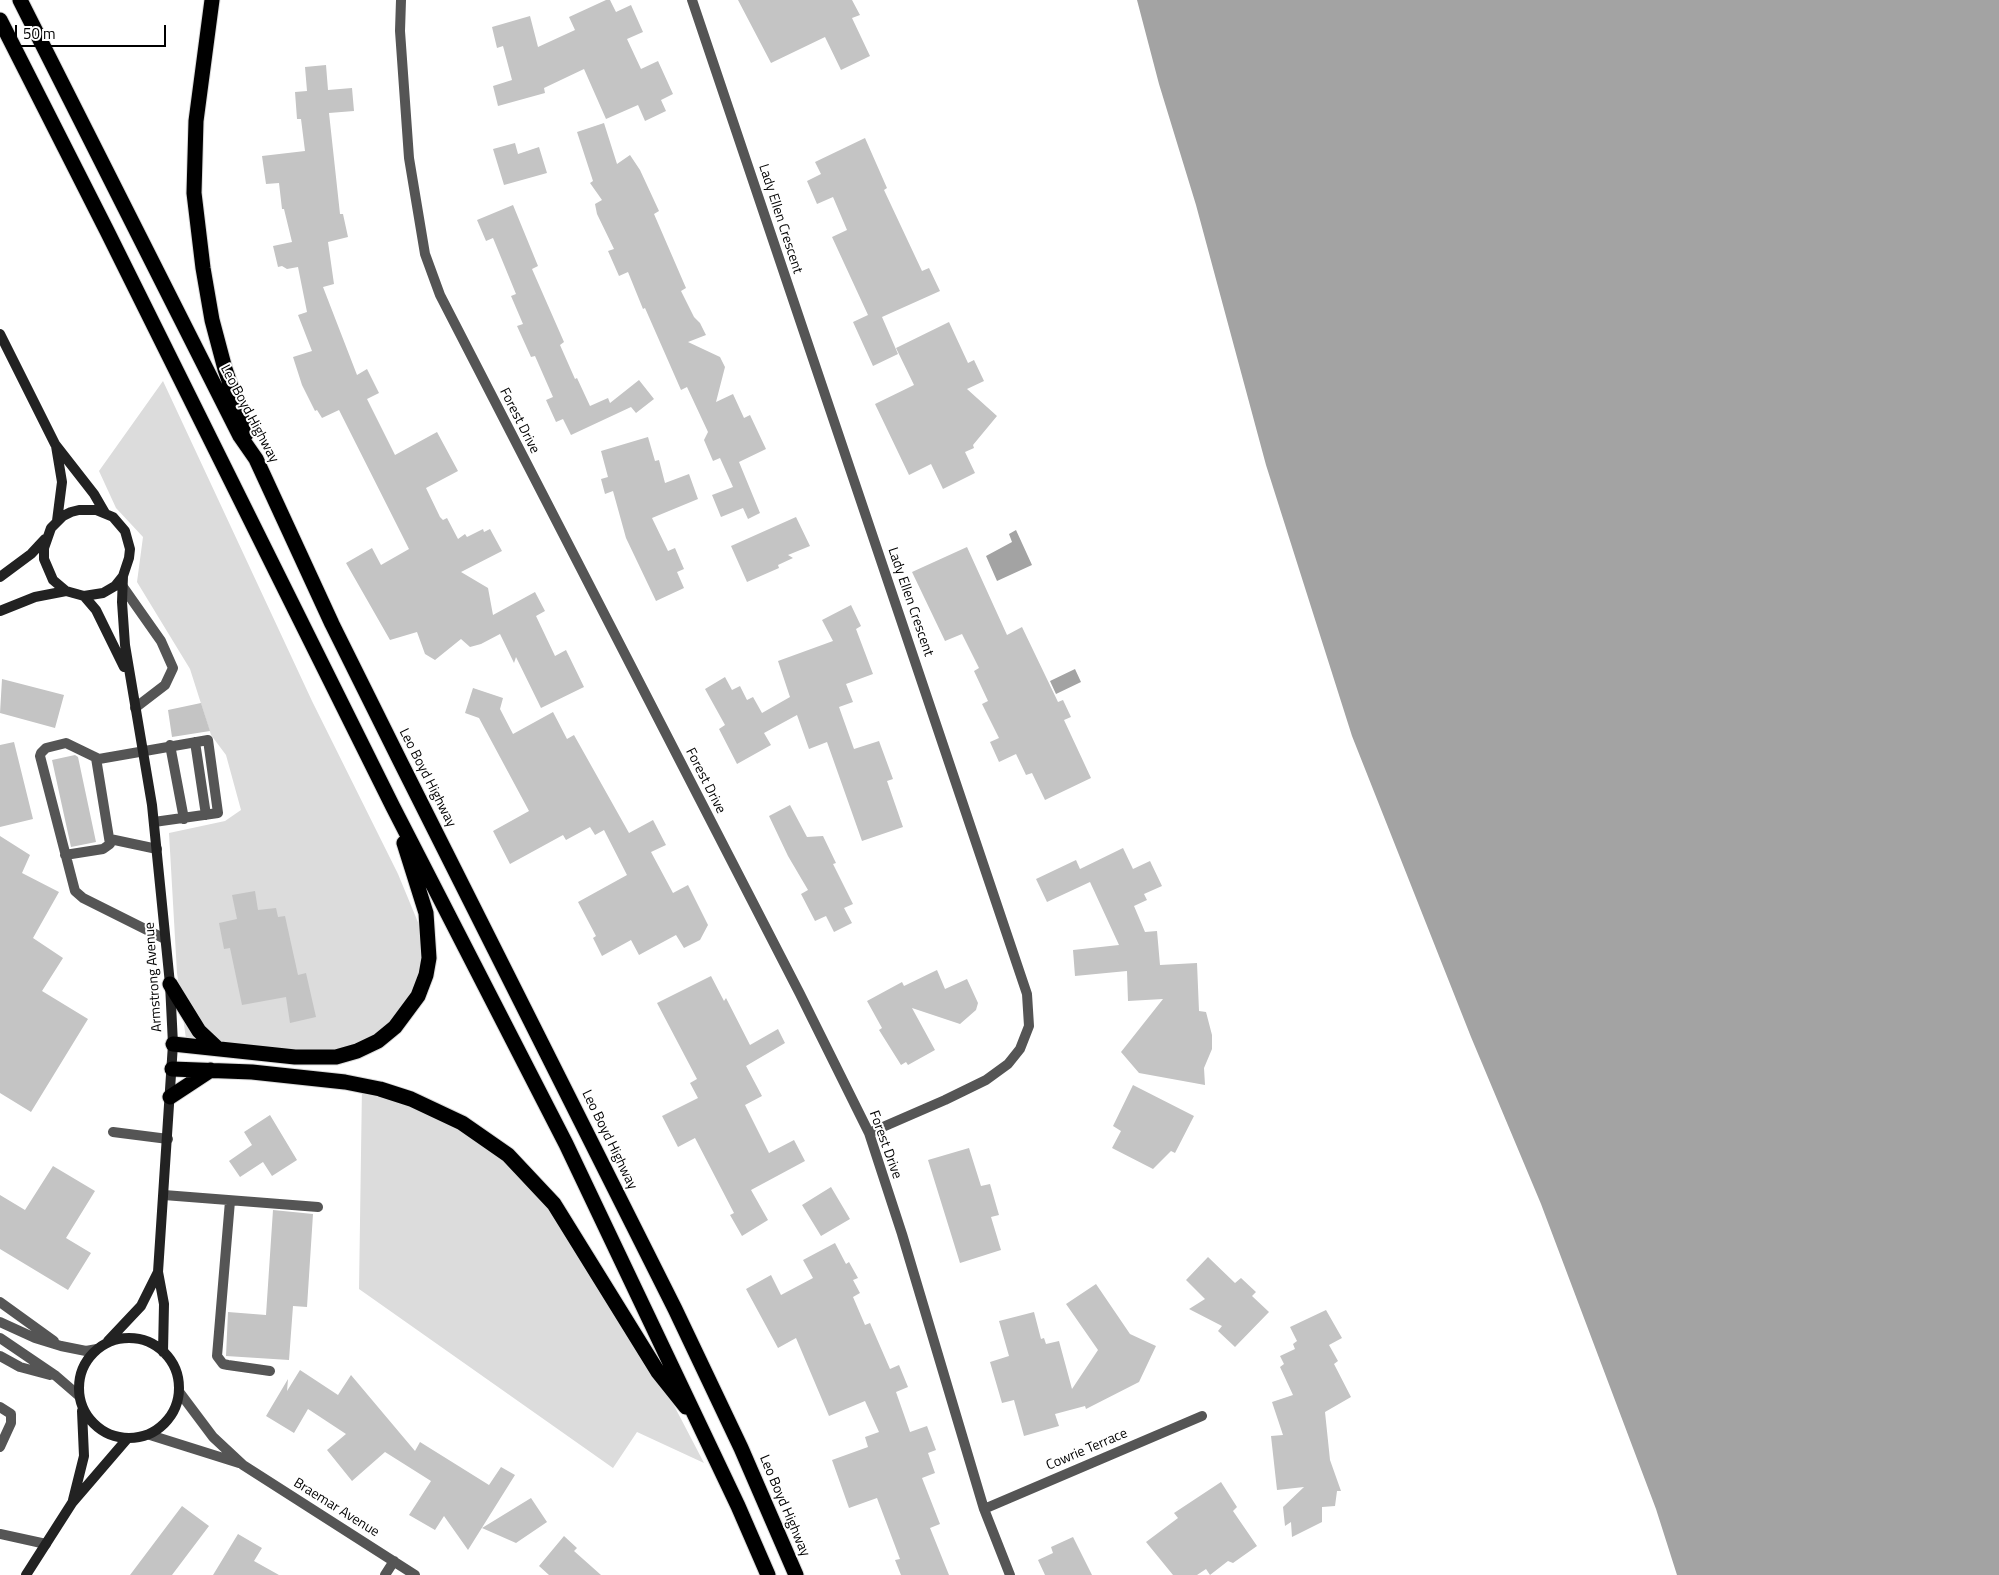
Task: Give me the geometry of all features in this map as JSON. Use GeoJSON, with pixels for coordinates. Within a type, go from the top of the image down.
{"type":"FeatureCollection","features":[{"type":"Feature","properties":{"kind":"highway","name":"Leo Boyd Highway"},"geometry":{"type":"LineString","coordinates":[[20,0],[240,436],[256,459],[358,676],[675,1308],[741,1448],[796,1575]]}},
{"type":"Feature","properties":{"kind":"highway"},"geometry":{"type":"LineString","coordinates":[[212,0],[196,121],[194,193],[203,268],[212,320],[256,459]]}},
{"type":"Feature","properties":{"kind":"highway"},"geometry":{"type":"LineString","coordinates":[[0,20],[112,240],[393,807],[566,1144],[700,1424],[768,1575]]}},
{"type":"Feature","properties":{"kind":"highway"},"geometry":{"type":"LineString","coordinates":[[173,1044],[216,1047],[295,1057],[336,1056],[358,1051],[378,1041],[395,1027],[409,1011],[418,996],[426,975],[429,958],[429,934],[421,895],[393,807]]}},
{"type":"Feature","properties":{"kind":"highway"},"geometry":{"type":"LineString","coordinates":[[170,984],[199,1032],[216,1047]]}},
{"type":"Feature","properties":{"kind":"highway"},"geometry":{"type":"LineString","coordinates":[[172,1068],[336,1081],[380,1089],[436,1109],[485,1139],[521,1167],[554,1204],[658,1372],[700,1424]]}},
{"type":"Feature","properties":{"kind":"highway"},"geometry":{"type":"LineString","coordinates":[[170,1097],[212,1070]]}},
{"type":"Feature","properties":{"kind":"street","name":"Forest Drive"},"geometry":{"type":"LineString","coordinates":[[401,0],[404,98],[410,167],[425,254],[440,295],[800,994],[869,1133],[902,1234],[984,1509],[1010,1575]]}},
{"type":"Feature","properties":{"kind":"street","name":"Lady Ellen Crescent"},"geometry":{"type":"LineString","coordinates":[[692,0],[1027,994],[1029,1026],[1020,1049],[1008,1064],[986,1080],[869,1133]]}},
{"type":"Feature","properties":{"kind":"street"},"geometry":{"type":"LineString","coordinates":[[0,334],[56,444],[94,494],[104,513]]}},
{"type":"Feature","properties":{"kind":"street"},"geometry":{"type":"LineString","coordinates":[[56,444],[62,482],[56,522]]}},
{"type":"Feature","properties":{"kind":"street"},"geometry":{"type":"LineString","coordinates":[[0,577],[31,554],[63,516],[79,510],[88,509],[104,513],[120,524],[128,540],[130,558],[123,576],[114,586],[103,592],[84,596],[66,591],[53,580],[47,570],[44,559],[46,537]]}},
{"type":"Feature","properties":{"kind":"street","name":"Armstrong Avenue"},"geometry":{"type":"LineString","coordinates":[[123,576],[123,625],[130,681],[154,822],[170,984],[173,1044],[158,1272],[164,1304],[163,1352]]}},
{"type":"Feature","properties":{"kind":"street"},"geometry":{"type":"LineString","coordinates":[[123,587],[161,641],[173,668],[165,684],[135,708]]}},
{"type":"Feature","properties":{"kind":"street"},"geometry":{"type":"LineString","coordinates":[[0,611],[35,597],[66,591]]}},
{"type":"Feature","properties":{"kind":"street","name":"Armstrong Avenue"},"geometry":{"type":"LineString","coordinates":[[84,596],[96,610],[109,634],[130,681]]}},
{"type":"Feature","properties":{"kind":"street"},"geometry":{"type":"LineString","coordinates":[[154,822],[218,813],[208,740],[96,758],[66,743],[46,748],[40,756],[72,884],[78,895],[165,939]]}},
{"type":"Feature","properties":{"kind":"street"},"geometry":{"type":"LineString","coordinates":[[170,745],[184,818]]}},
{"type":"Feature","properties":{"kind":"street"},"geometry":{"type":"LineString","coordinates":[[65,856],[103,849],[110,844],[96,758]]}},
{"type":"Feature","properties":{"kind":"street"},"geometry":{"type":"LineString","coordinates":[[110,839],[157,849]]}},
{"type":"Feature","properties":{"kind":"street"},"geometry":{"type":"LineString","coordinates":[[113,1132],[168,1139]]}},
{"type":"Feature","properties":{"kind":"street"},"geometry":{"type":"LineString","coordinates":[[164,1195],[318,1207]]}},
{"type":"Feature","properties":{"kind":"street"},"geometry":{"type":"LineString","coordinates":[[230,1201],[217,1356],[228,1365],[270,1371]]}},
{"type":"Feature","properties":{"kind":"street","name":"Armstrong Avenue"},"geometry":{"type":"LineString","coordinates":[[108,1342],[141,1306],[158,1272]]}},
{"type":"Feature","properties":{"kind":"street"},"geometry":{"type":"LineString","coordinates":[[0,1302],[61,1346]]}},
{"type":"Feature","properties":{"kind":"street"},"geometry":{"type":"LineString","coordinates":[[0,1322],[35,1338],[61,1346],[86,1351],[97,1349]]}},
{"type":"Feature","properties":{"kind":"street"},"geometry":{"type":"LineString","coordinates":[[0,1338],[56,1376],[78,1395]]}},
{"type":"Feature","properties":{"kind":"street"},"geometry":{"type":"LineString","coordinates":[[72,1503],[84,1456],[81,1408],[78,1395],[79,1378],[85,1362],[97,1349],[108,1342],[122,1338],[137,1338],[151,1343],[163,1352],[174,1365],[180,1393],[173,1413],[163,1426],[150,1434],[127,1439],[108,1435],[92,1424],[81,1408]]}},
{"type":"Feature","properties":{"kind":"street"},"geometry":{"type":"LineString","coordinates":[[0,1356],[20,1367],[56,1376]]}},
{"type":"Feature","properties":{"kind":"street","name":"Braemar Avenue"},"geometry":{"type":"LineString","coordinates":[[180,1393],[213,1437],[242,1465],[415,1575]]}},
{"type":"Feature","properties":{"kind":"street"},"geometry":{"type":"LineString","coordinates":[[0,1407],[11,1414],[12,1423],[0,1447]]}},
{"type":"Feature","properties":{"kind":"street","name":"Cowrie Terrace"},"geometry":{"type":"LineString","coordinates":[[984,1509],[1202,1416]]}},
{"type":"Feature","properties":{"kind":"street","name":"Braemar Avenue"},"geometry":{"type":"LineString","coordinates":[[150,1434],[242,1465]]}},
{"type":"Feature","properties":{"kind":"street"},"geometry":{"type":"LineString","coordinates":[[26,1575],[72,1503],[127,1439]]}},
{"type":"Feature","properties":{"kind":"street"},"geometry":{"type":"LineString","coordinates":[[0,1534],[46,1544]]}},
{"type":"Feature","properties":{"kind":"street"},"geometry":{"type":"LineString","coordinates":[[385,1575],[394,1561]]}},
{"type":"Feature","properties":{"kind":"shaded area"},"geometry":{"type":"Polygon","coordinates":[[[1137,0],[1999,0],[1999,1575],[1677,1575],[1656,1509],[1541,1204],[1471,1037],[1352,736],[1266,465],[1196,205],[1159,84],[1137,0]]]}},
{"type":"Feature","properties":{"kind":"shaded area"},"geometry":{"type":"Polygon","coordinates":[[[163,381],[312,701],[398,874],[422,932],[427,959],[401,1017],[369,1045],[349,1051],[317,1051],[186,1039],[177,973],[169,833],[225,821],[241,810],[226,755],[211,735],[190,669],[137,582],[143,537],[116,508],[99,471],[163,381]]]}},
{"type":"Feature","properties":{"kind":"shaded area"},"geometry":{"type":"Polygon","coordinates":[[[1016,530],[1032,565],[997,581],[986,556],[1012,542],[1009,534],[1016,530]]]}},
{"type":"Feature","properties":{"kind":"shaded area"},"geometry":{"type":"Polygon","coordinates":[[[1075,669],[1081,682],[1056,694],[1050,681],[1075,669]]]}},
{"type":"Feature","properties":{"kind":"shaded area"},"geometry":{"type":"Polygon","coordinates":[[[362,1086],[506,1148],[595,1254],[704,1463],[637,1432],[613,1468],[359,1289],[362,1086]]]}},
{"type":"Feature","properties":{"kind":"building"},"geometry":{"type":"Polygon","coordinates":[[[606,0],[610,0],[616,12],[631,5],[643,32],[627,39],[641,69],[658,61],[673,94],[661,100],[666,111],[645,121],[638,105],[606,119],[584,69],[544,88],[545,93],[498,106],[493,86],[512,80],[503,46],[497,48],[492,27],[530,16],[538,47],[575,30],[569,17],[606,0]]]}},
{"type":"Feature","properties":{"kind":"building"},"geometry":{"type":"Polygon","coordinates":[[[738,0],[852,0],[860,15],[852,18],[870,56],[841,70],[825,37],[771,63],[738,0]]]}},
{"type":"Feature","properties":{"kind":"building"},"geometry":{"type":"Polygon","coordinates":[[[326,65],[328,90],[352,88],[354,111],[329,113],[340,214],[343,214],[348,237],[328,242],[334,284],[323,287],[357,375],[367,369],[379,393],[367,399],[395,455],[437,432],[458,471],[426,488],[440,517],[443,520],[447,518],[458,539],[465,534],[467,537],[483,529],[484,532],[490,529],[502,551],[461,572],[488,588],[493,615],[535,592],[545,611],[536,616],[555,656],[566,650],[584,687],[541,708],[516,657],[514,663],[500,634],[481,644],[470,647],[461,639],[435,660],[425,654],[417,632],[390,640],[346,563],[372,548],[381,565],[409,549],[339,410],[322,418],[317,410],[315,411],[302,385],[293,357],[312,351],[298,315],[307,312],[298,267],[287,269],[282,266],[278,267],[273,246],[292,242],[284,209],[282,209],[279,183],[266,184],[262,156],[305,151],[301,119],[297,119],[295,92],[307,91],[305,67],[326,65]]]}},
{"type":"Feature","properties":{"kind":"building"},"geometry":{"type":"Polygon","coordinates":[[[604,123],[617,164],[630,155],[640,170],[659,211],[654,214],[686,288],[681,291],[694,317],[700,323],[706,335],[688,342],[720,357],[725,367],[716,402],[733,394],[744,418],[750,415],[766,449],[739,462],[760,513],[748,519],[743,508],[721,517],[712,495],[733,487],[720,458],[713,461],[704,440],[708,432],[687,387],[681,390],[628,272],[619,276],[608,251],[614,249],[597,214],[595,204],[602,200],[590,183],[593,181],[577,132],[604,123]]]}},
{"type":"Feature","properties":{"kind":"building"},"geometry":{"type":"Polygon","coordinates":[[[865,138],[887,188],[884,190],[922,271],[929,268],[940,291],[882,317],[898,354],[873,366],[853,322],[868,315],[832,237],[847,230],[833,197],[817,204],[807,181],[821,174],[815,162],[865,138]]]}},
{"type":"Feature","properties":{"kind":"building"},"geometry":{"type":"Polygon","coordinates":[[[515,143],[518,154],[539,147],[547,173],[504,185],[493,149],[515,143]]]}},
{"type":"Feature","properties":{"kind":"building"},"geometry":{"type":"Polygon","coordinates":[[[513,205],[538,266],[532,269],[564,342],[560,345],[575,379],[577,378],[590,406],[608,398],[610,403],[639,380],[654,399],[636,413],[631,407],[571,435],[563,419],[556,422],[546,400],[553,397],[535,356],[531,357],[517,326],[523,324],[511,296],[516,294],[493,238],[486,241],[477,220],[513,205]]]}},
{"type":"Feature","properties":{"kind":"building"},"geometry":{"type":"Polygon","coordinates":[[[949,322],[968,363],[974,360],[984,381],[967,389],[997,416],[973,445],[974,448],[965,452],[975,473],[943,489],[931,464],[909,475],[875,404],[914,385],[896,348],[949,322]]]}},
{"type":"Feature","properties":{"kind":"building"},"geometry":{"type":"Polygon","coordinates":[[[648,437],[655,461],[659,460],[665,483],[689,474],[698,499],[652,518],[668,551],[675,548],[684,569],[677,572],[684,588],[656,601],[626,538],[613,491],[605,494],[601,479],[608,477],[601,451],[648,437]]]}},
{"type":"Feature","properties":{"kind":"building"},"geometry":{"type":"Polygon","coordinates":[[[796,517],[810,546],[788,555],[793,558],[778,565],[779,568],[747,582],[731,546],[796,517]]]}},
{"type":"Feature","properties":{"kind":"building"},"geometry":{"type":"Polygon","coordinates":[[[967,547],[1007,635],[1022,627],[1058,702],[1063,700],[1071,717],[1064,720],[1091,778],[1045,800],[1032,773],[1026,775],[1016,754],[999,762],[990,742],[999,738],[982,704],[988,701],[974,671],[979,668],[962,634],[945,641],[912,572],[967,547]]]}},
{"type":"Feature","properties":{"kind":"building"},"geometry":{"type":"Polygon","coordinates":[[[851,605],[861,626],[856,629],[873,674],[846,684],[853,702],[839,707],[854,749],[879,741],[893,779],[887,781],[903,827],[862,841],[827,742],[809,749],[797,715],[764,733],[771,745],[737,764],[719,729],[725,725],[705,689],[725,677],[732,690],[740,686],[747,700],[753,697],[762,713],[790,697],[778,661],[833,641],[822,620],[851,605]]]}},
{"type":"Feature","properties":{"kind":"building"},"geometry":{"type":"Polygon","coordinates":[[[2,679],[64,695],[55,728],[0,713],[2,679]]]}},
{"type":"Feature","properties":{"kind":"building"},"geometry":{"type":"Polygon","coordinates":[[[473,688],[503,698],[500,709],[513,734],[553,712],[567,739],[574,735],[629,833],[653,820],[666,845],[651,852],[673,893],[688,885],[708,925],[700,940],[684,948],[676,935],[639,955],[631,940],[602,956],[593,938],[596,936],[578,902],[627,875],[604,830],[595,835],[590,827],[566,840],[563,835],[510,864],[493,831],[529,811],[479,718],[465,713],[473,688]]]}},
{"type":"Feature","properties":{"kind":"building"},"geometry":{"type":"Polygon","coordinates":[[[201,703],[210,731],[172,737],[168,710],[201,703]]]}},
{"type":"Feature","properties":{"kind":"building"},"geometry":{"type":"Polygon","coordinates":[[[14,742],[33,819],[0,827],[0,745],[14,742]]]}},
{"type":"Feature","properties":{"kind":"building"},"geometry":{"type":"Polygon","coordinates":[[[75,755],[78,757],[96,842],[71,847],[52,760],[75,755]]]}},
{"type":"Feature","properties":{"kind":"building"},"geometry":{"type":"Polygon","coordinates":[[[790,805],[807,837],[823,836],[836,863],[833,864],[853,904],[844,908],[852,923],[834,932],[826,916],[815,921],[801,894],[808,890],[788,856],[769,816],[790,805]]]}},
{"type":"Feature","properties":{"kind":"building"},"geometry":{"type":"Polygon","coordinates":[[[0,836],[30,855],[22,873],[59,892],[33,938],[63,958],[42,991],[88,1019],[31,1112],[0,1093],[0,836]]]}},
{"type":"Feature","properties":{"kind":"building"},"geometry":{"type":"Polygon","coordinates":[[[1123,848],[1133,869],[1150,861],[1162,886],[1144,894],[1147,900],[1134,906],[1145,932],[1157,931],[1160,965],[1197,963],[1199,1011],[1206,1012],[1212,1035],[1212,1049],[1204,1068],[1205,1085],[1139,1073],[1121,1052],[1163,999],[1128,1001],[1127,971],[1075,976],[1073,950],[1119,945],[1090,882],[1047,902],[1036,879],[1076,860],[1080,869],[1123,848]]]}},
{"type":"Feature","properties":{"kind":"building"},"geometry":{"type":"Polygon","coordinates":[[[255,891],[258,910],[276,908],[278,917],[285,916],[298,975],[306,973],[316,1017],[290,1023],[286,997],[242,1005],[230,948],[224,949],[219,923],[237,919],[232,895],[255,891]]]}},
{"type":"Feature","properties":{"kind":"building"},"geometry":{"type":"Polygon","coordinates":[[[937,970],[945,989],[967,979],[978,1003],[976,1010],[960,1024],[912,1008],[935,1050],[908,1065],[906,1062],[901,1065],[879,1030],[882,1028],[867,1001],[902,982],[904,986],[937,970]]]}},
{"type":"Feature","properties":{"kind":"building"},"geometry":{"type":"Polygon","coordinates":[[[711,976],[724,1001],[726,998],[750,1045],[778,1029],[785,1043],[746,1066],[762,1096],[745,1105],[769,1153],[794,1140],[805,1161],[751,1190],[768,1220],[742,1236],[730,1215],[734,1213],[695,1138],[678,1147],[662,1116],[698,1098],[690,1083],[697,1079],[657,1003],[711,976]]]}},
{"type":"Feature","properties":{"kind":"building"},"geometry":{"type":"Polygon","coordinates":[[[1133,1085],[1194,1116],[1175,1153],[1171,1151],[1153,1169],[1112,1148],[1121,1131],[1113,1126],[1133,1085]]]}},
{"type":"Feature","properties":{"kind":"building"},"geometry":{"type":"Polygon","coordinates":[[[270,1115],[297,1160],[272,1176],[263,1162],[240,1177],[229,1161],[252,1145],[244,1132],[270,1115]]]}},
{"type":"Feature","properties":{"kind":"building"},"geometry":{"type":"Polygon","coordinates":[[[969,1148],[981,1186],[990,1184],[999,1215],[991,1217],[1001,1250],[960,1263],[928,1160],[969,1148]]]}},
{"type":"Feature","properties":{"kind":"building"},"geometry":{"type":"Polygon","coordinates":[[[53,1166],[95,1191],[66,1238],[91,1253],[68,1290],[0,1249],[0,1195],[25,1210],[53,1166]]]}},
{"type":"Feature","properties":{"kind":"building"},"geometry":{"type":"Polygon","coordinates":[[[831,1187],[850,1219],[821,1236],[802,1205],[831,1187]]]}},
{"type":"Feature","properties":{"kind":"building"},"geometry":{"type":"Polygon","coordinates":[[[273,1210],[313,1214],[307,1307],[293,1306],[289,1360],[226,1356],[228,1312],[266,1315],[273,1210]]]}},
{"type":"Feature","properties":{"kind":"building"},"geometry":{"type":"Polygon","coordinates":[[[835,1243],[846,1264],[849,1262],[858,1278],[853,1280],[860,1293],[853,1297],[865,1325],[870,1323],[890,1369],[899,1365],[908,1387],[896,1392],[910,1432],[927,1426],[936,1450],[928,1453],[935,1473],[922,1478],[940,1524],[930,1528],[949,1575],[901,1575],[895,1560],[900,1559],[877,1498],[849,1508],[832,1460],[868,1447],[865,1437],[879,1432],[865,1401],[829,1416],[796,1338],[778,1348],[746,1289],[771,1275],[781,1295],[813,1278],[803,1260],[835,1243]]]}},
{"type":"Feature","properties":{"kind":"building"},"geometry":{"type":"Polygon","coordinates":[[[1208,1257],[1235,1283],[1241,1278],[1256,1292],[1252,1296],[1269,1312],[1235,1347],[1218,1331],[1222,1326],[1189,1309],[1205,1299],[1186,1280],[1208,1257]]]}},
{"type":"Feature","properties":{"kind":"building"},"geometry":{"type":"Polygon","coordinates":[[[1096,1284],[1130,1334],[1156,1346],[1139,1382],[1086,1409],[1085,1406],[1055,1414],[1059,1426],[1024,1436],[1014,1400],[1002,1403],[990,1362],[1009,1356],[999,1321],[1034,1312],[1041,1339],[1044,1338],[1046,1344],[1059,1341],[1072,1389],[1098,1350],[1066,1304],[1096,1284]]]}},
{"type":"Feature","properties":{"kind":"building"},"geometry":{"type":"Polygon","coordinates":[[[1326,1310],[1342,1338],[1329,1345],[1338,1361],[1334,1364],[1351,1397],[1325,1412],[1330,1460],[1341,1491],[1337,1491],[1335,1506],[1322,1507],[1322,1522],[1292,1537],[1291,1522],[1285,1526],[1283,1507],[1304,1487],[1277,1490],[1271,1436],[1283,1435],[1272,1402],[1293,1395],[1280,1367],[1284,1364],[1280,1356],[1295,1349],[1293,1344],[1297,1341],[1290,1327],[1326,1310]]]}},
{"type":"Feature","properties":{"kind":"building"},"geometry":{"type":"Polygon","coordinates":[[[300,1370],[338,1395],[351,1375],[415,1451],[420,1442],[489,1485],[501,1467],[515,1475],[468,1550],[444,1516],[435,1530],[409,1515],[431,1481],[385,1452],[352,1481],[327,1450],[346,1434],[308,1409],[294,1433],[266,1416],[288,1379],[287,1391],[300,1370]]]}},
{"type":"Feature","properties":{"kind":"building"},"geometry":{"type":"Polygon","coordinates":[[[1221,1482],[1237,1507],[1233,1511],[1257,1546],[1233,1563],[1228,1561],[1210,1575],[1206,1569],[1197,1575],[1173,1575],[1146,1542],[1178,1518],[1174,1513],[1221,1482]]]}},
{"type":"Feature","properties":{"kind":"building"},"geometry":{"type":"Polygon","coordinates":[[[531,1498],[547,1522],[516,1543],[482,1528],[531,1498]]]}},
{"type":"Feature","properties":{"kind":"building"},"geometry":{"type":"Polygon","coordinates":[[[182,1506],[209,1526],[172,1575],[130,1575],[182,1506]]]}},
{"type":"Feature","properties":{"kind":"building"},"geometry":{"type":"Polygon","coordinates":[[[238,1534],[262,1548],[254,1561],[279,1575],[213,1575],[238,1534]]]}},
{"type":"Feature","properties":{"kind":"building"},"geometry":{"type":"Polygon","coordinates":[[[564,1536],[577,1548],[574,1551],[601,1575],[549,1575],[539,1566],[564,1536]]]}},
{"type":"Feature","properties":{"kind":"building"},"geometry":{"type":"Polygon","coordinates":[[[1073,1537],[1092,1575],[1045,1575],[1038,1560],[1053,1553],[1051,1547],[1073,1537]]]}}]}
